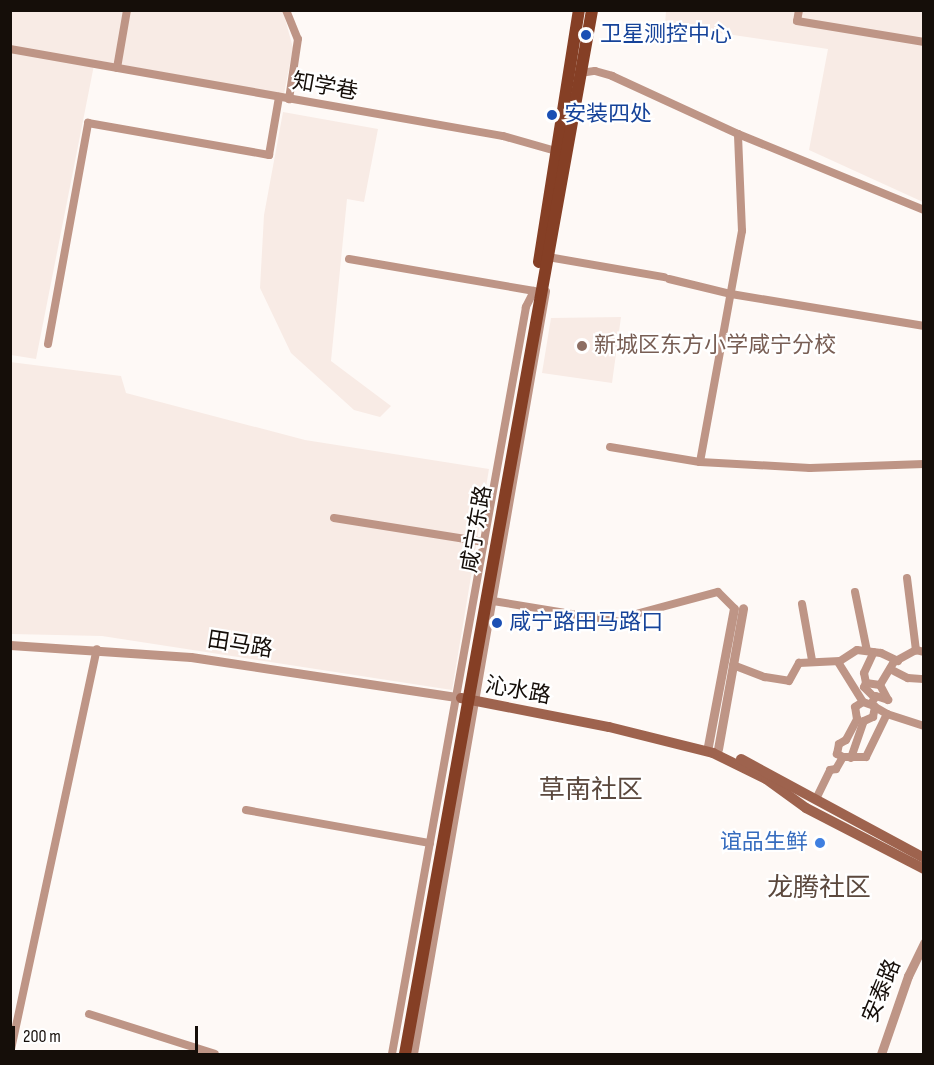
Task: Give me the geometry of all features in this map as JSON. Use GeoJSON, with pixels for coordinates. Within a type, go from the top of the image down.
{"type":"FeatureCollection","features":[{"type":"Feature","properties":{"kind":"main road","name":"咸宁东路"},"geometry":{"type":"LineString","coordinates":[[395,1054],[468,699],[579,10]]}},
{"type":"Feature","properties":{"kind":"main road","name":"咸宁东路"},"geometry":{"type":"LineString","coordinates":[[405,1054],[592,10]]}},
{"type":"Feature","properties":{"kind":"main road","name":"沁水路"},"geometry":{"type":"LineString","coordinates":[[468,699],[611,721],[713,747],[771,772],[924,858]]}},
{"type":"Feature","properties":{"kind":"main road","name":"沁水路"},"geometry":{"type":"LineString","coordinates":[[468,699],[609,727],[713,753],[766,779],[806,808],[924,869]]}},
{"type":"Feature","properties":{"kind":"main road"},"geometry":{"type":"LineString","coordinates":[[455,772],[467,755]]}},
{"type":"Feature","properties":{"kind":"street"},"geometry":{"type":"LineString","coordinates":[[117,68],[127,10]]}},
{"type":"Feature","properties":{"kind":"street"},"geometry":{"type":"LineString","coordinates":[[286,10],[298,39],[289,99]]}},
{"type":"Feature","properties":{"kind":"street"},"geometry":{"type":"LineString","coordinates":[[799,10],[797,21],[924,42]]}},
{"type":"Feature","properties":{"kind":"street","name":"知学巷"},"geometry":{"type":"LineString","coordinates":[[10,49],[502,136],[556,151]]}},
{"type":"Feature","properties":{"kind":"street"},"geometry":{"type":"LineString","coordinates":[[580,73],[596,71],[612,76],[738,134],[924,210]]}},
{"type":"Feature","properties":{"kind":"street"},"geometry":{"type":"LineString","coordinates":[[48,344],[88,123],[269,154],[279,97]]}},
{"type":"Feature","properties":{"kind":"street"},"geometry":{"type":"LineString","coordinates":[[700,462],[742,231],[738,134]]}},
{"type":"Feature","properties":{"kind":"street"},"geometry":{"type":"LineString","coordinates":[[548,257],[666,278],[731,294],[924,326]]}},
{"type":"Feature","properties":{"kind":"street"},"geometry":{"type":"LineString","coordinates":[[349,260],[534,291],[526,307],[484,542],[468,699],[467,755],[414,1054]]}},
{"type":"Feature","properties":{"kind":"street"},"geometry":{"type":"LineString","coordinates":[[395,1054],[430,843],[494,601],[546,304],[545,271]]}},
{"type":"Feature","properties":{"kind":"street"},"geometry":{"type":"LineString","coordinates":[[610,447],[700,462],[810,468],[924,464]]}},
{"type":"Feature","properties":{"kind":"street"},"geometry":{"type":"LineString","coordinates":[[334,518],[484,542]]}},
{"type":"Feature","properties":{"kind":"street"},"geometry":{"type":"LineString","coordinates":[[880,685],[898,661],[920,651],[907,578]]}},
{"type":"Feature","properties":{"kind":"street"},"geometry":{"type":"LineString","coordinates":[[494,601],[620,622],[632,615],[718,592],[738,608],[713,747]]}},
{"type":"Feature","properties":{"kind":"street"},"geometry":{"type":"LineString","coordinates":[[855,592],[871,652],[864,673],[866,682],[864,687],[871,702],[873,717],[860,720],[846,740],[839,744],[837,754],[847,757],[866,757],[887,714]]}},
{"type":"Feature","properties":{"kind":"street"},"geometry":{"type":"LineString","coordinates":[[802,604],[812,660]]}},
{"type":"Feature","properties":{"kind":"street","name":"田马路"},"geometry":{"type":"LineString","coordinates":[[10,645],[191,657],[468,699]]}},
{"type":"Feature","properties":{"kind":"street"},"geometry":{"type":"LineString","coordinates":[[10,1054],[97,649]]}},
{"type":"Feature","properties":{"kind":"street"},"geometry":{"type":"LineString","coordinates":[[728,665],[765,677],[789,681],[799,663],[812,660],[838,662],[856,650],[871,652],[898,661]]}},
{"type":"Feature","properties":{"kind":"street"},"geometry":{"type":"LineString","coordinates":[[838,662],[871,702],[887,714],[924,726]]}},
{"type":"Feature","properties":{"kind":"street"},"geometry":{"type":"LineString","coordinates":[[890,669],[908,678],[924,679]]}},
{"type":"Feature","properties":{"kind":"street"},"geometry":{"type":"LineString","coordinates":[[816,799],[830,770],[836,769],[847,757],[860,720],[855,707],[888,700],[880,685],[866,682]]}},
{"type":"Feature","properties":{"kind":"street"},"geometry":{"type":"LineString","coordinates":[[246,810],[430,843]]}},
{"type":"Feature","properties":{"kind":"street","name":"安泰路"},"geometry":{"type":"LineString","coordinates":[[881,1054],[904,986],[924,943]]}},
{"type":"Feature","properties":{"kind":"street"},"geometry":{"type":"LineString","coordinates":[[89,1014],[215,1054]]}},
{"type":"Feature","properties":{"kind":"shaded area"},"geometry":{"type":"Polygon","coordinates":[[[10,11],[283,11],[293,48],[284,94],[95,60],[36,359],[11,355],[10,11]]]}},
{"type":"Feature","properties":{"kind":"shaded area"},"geometry":{"type":"Polygon","coordinates":[[[666,11],[923,11],[923,202],[809,150],[828,49],[665,25],[666,11]]]}},
{"type":"Feature","properties":{"kind":"shaded area"},"geometry":{"type":"Polygon","coordinates":[[[283,112],[378,129],[364,202],[347,199],[331,361],[391,406],[380,417],[354,410],[291,353],[260,288],[264,215],[283,112]]]}},
{"type":"Feature","properties":{"kind":"shaded area","name":"新城区东方小学咸宁分校"},"geometry":{"type":"Polygon","coordinates":[[[621,317],[612,383],[542,373],[551,318],[621,317]]]}},
{"type":"Feature","properties":{"kind":"shaded area"},"geometry":{"type":"Polygon","coordinates":[[[10,362],[121,376],[126,393],[305,440],[489,469],[452,690],[102,636],[11,634],[10,362]]]}},
{"type":"Feature","properties":{"kind":"place","name":"卫星测控中心"},"geometry":{"type":"Point","coordinates":[586,35]}},
{"type":"Feature","properties":{"kind":"place","name":"安装四处"},"geometry":{"type":"Point","coordinates":[552,115]}},
{"type":"Feature","properties":{"kind":"place","name":"新城区东方小学咸宁分校"},"geometry":{"type":"Point","coordinates":[582,346]}},
{"type":"Feature","properties":{"kind":"place","name":"咸宁路田马路口"},"geometry":{"type":"Point","coordinates":[497,623]}},
{"type":"Feature","properties":{"kind":"place","name":"谊品生鲜"},"geometry":{"type":"Point","coordinates":[820,843]}},
{"type":"Feature","properties":{"kind":"district","name":"草南社区"},"geometry":{"type":"Point","coordinates":[591,791]}},
{"type":"Feature","properties":{"kind":"district","name":"龙腾社区"},"geometry":{"type":"Point","coordinates":[819,889]}}]}
